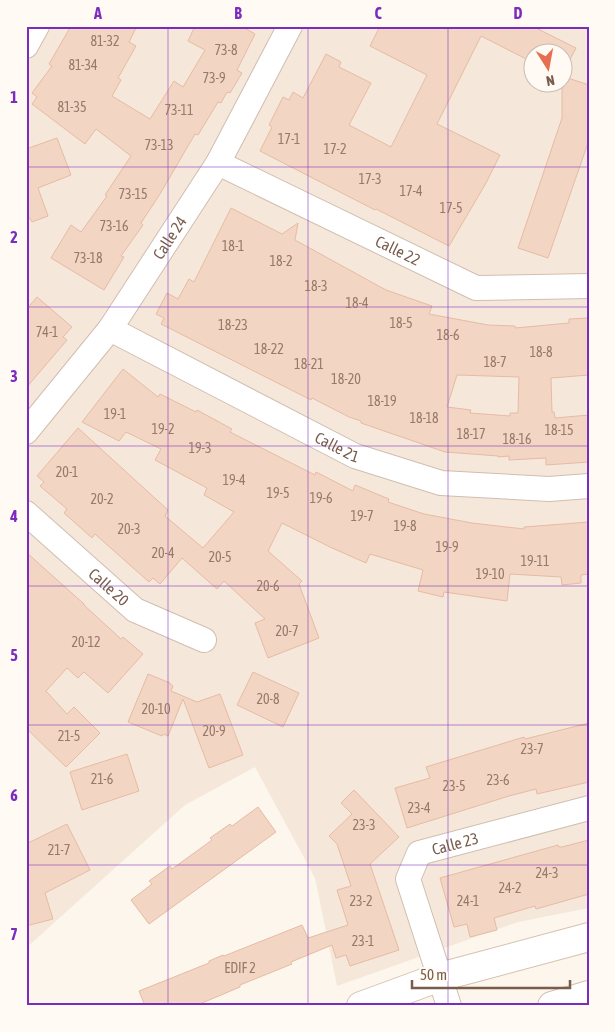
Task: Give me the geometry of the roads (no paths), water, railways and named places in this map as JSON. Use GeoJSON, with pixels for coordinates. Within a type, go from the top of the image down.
{"type":"FeatureCollection","features":[{"type":"Feature","properties":{"kind":"main road"},"geometry":{"type":"LineString","coordinates":[[361,1006],[440,976],[589,937]]}},
{"type":"Feature","properties":{"kind":"main road"},"geometry":{"type":"LineString","coordinates":[[552,1006],[589,997]]}},
{"type":"Feature","properties":{"kind":"main road"},"geometry":{"type":"LineString","coordinates":[[583,1006],[589,997]]}},
{"type":"Feature","properties":{"kind":"street"},"geometry":{"type":"LineString","coordinates":[[26,46],[37,26]]}},
{"type":"Feature","properties":{"kind":"street","name":"Calle 24"},"geometry":{"type":"LineString","coordinates":[[26,432],[110,329],[218,163],[290,26]]}},
{"type":"Feature","properties":{"kind":"street","name":"Calle 22"},"geometry":{"type":"LineString","coordinates":[[218,163],[476,288],[589,286]]}},
{"type":"Feature","properties":{"kind":"street","name":"Calle 21"},"geometry":{"type":"LineString","coordinates":[[110,329],[355,456],[441,483],[549,489],[589,486]]}},
{"type":"Feature","properties":{"kind":"street","name":"Calle 20"},"geometry":{"type":"LineString","coordinates":[[26,513],[135,610],[204,640]]}},
{"type":"Feature","properties":{"kind":"street","name":"Calle 23"},"geometry":{"type":"LineString","coordinates":[[449,1006],[408,878],[419,853],[589,808]]}}]}
